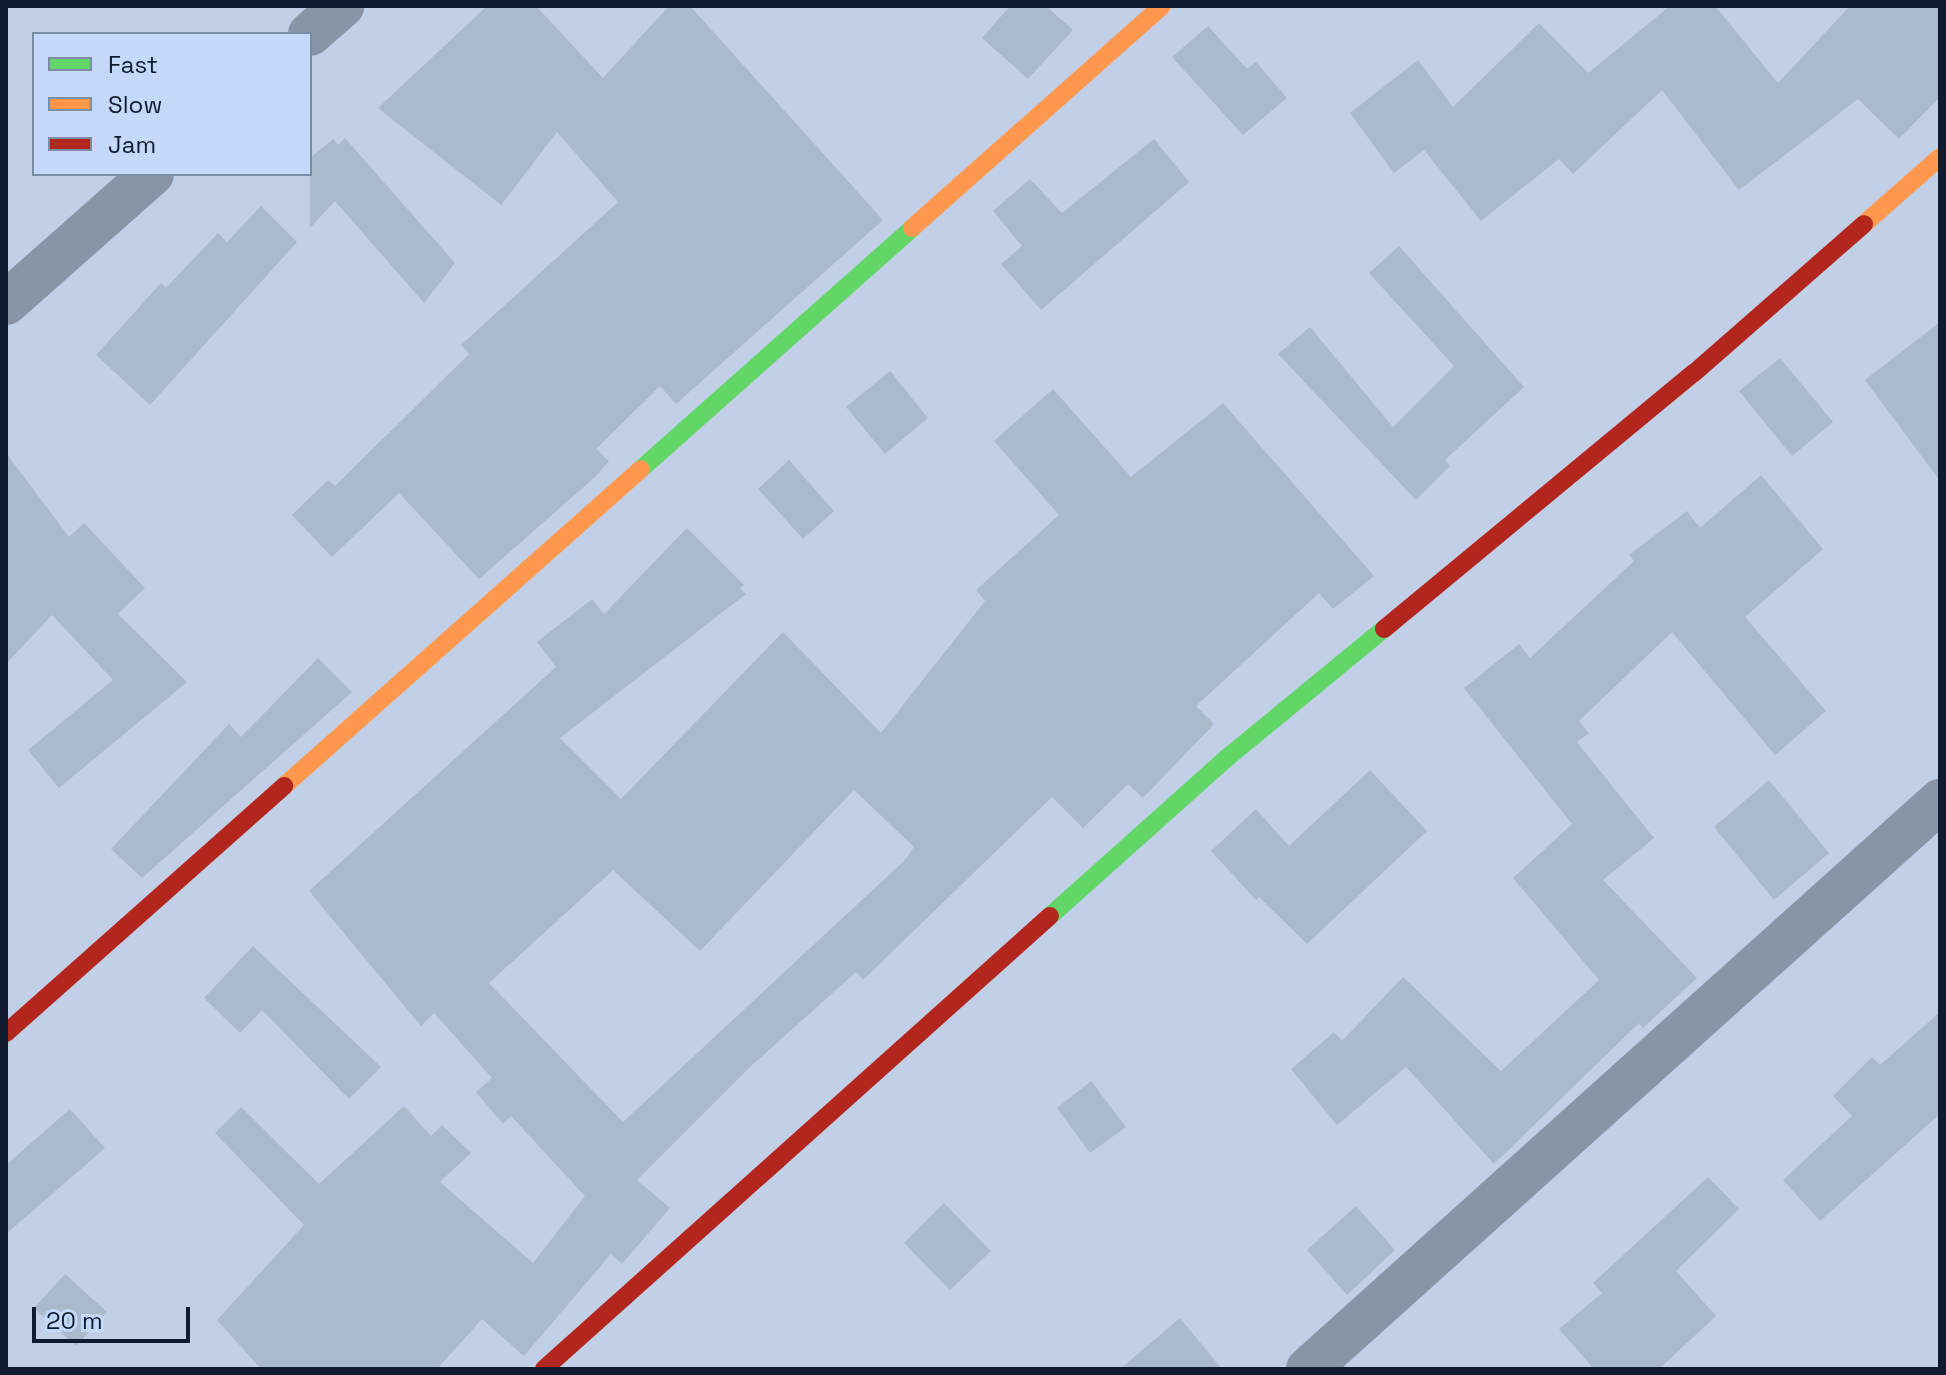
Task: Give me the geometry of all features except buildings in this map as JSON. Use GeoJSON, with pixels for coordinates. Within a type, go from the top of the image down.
{"type":"FeatureCollection","features":[{"type":"Feature","properties":{"kind":"street"},"geometry":{"type":"LineString","coordinates":[[312,32],[342,6]]}},
{"type":"Feature","properties":{"kind":"street"},"geometry":{"type":"LineString","coordinates":[[6,1033],[1162,6]]}},
{"type":"Feature","properties":{"kind":"street"},"geometry":{"type":"LineString","coordinates":[[544,1369],[1228,757],[1694,373],[1940,157]]}},
{"type":"Feature","properties":{"kind":"street"},"geometry":{"type":"LineString","coordinates":[[6,303],[150,176]]}},
{"type":"Feature","properties":{"kind":"street"},"geometry":{"type":"LineString","coordinates":[[1308,1369],[1940,801]]}},
{"type":"Feature","properties":{"kind":"traffic: fast"},"geometry":{"type":"LineString","coordinates":[[641,469],[912,228]]}},
{"type":"Feature","properties":{"kind":"traffic: fast"},"geometry":{"type":"LineString","coordinates":[[1050,916],[1228,757],[1384,629]]}},
{"type":"Feature","properties":{"kind":"traffic: slow"},"geometry":{"type":"LineString","coordinates":[[912,228],[1162,6]]}},
{"type":"Feature","properties":{"kind":"traffic: slow"},"geometry":{"type":"LineString","coordinates":[[1864,224],[1940,157]]}},
{"type":"Feature","properties":{"kind":"traffic: slow"},"geometry":{"type":"LineString","coordinates":[[284,786],[641,469]]}},
{"type":"Feature","properties":{"kind":"traffic: jam"},"geometry":{"type":"LineString","coordinates":[[1384,629],[1694,373],[1864,224]]}},
{"type":"Feature","properties":{"kind":"traffic: jam"},"geometry":{"type":"LineString","coordinates":[[6,1033],[284,786]]}},
{"type":"Feature","properties":{"kind":"traffic: jam"},"geometry":{"type":"LineString","coordinates":[[544,1369],[1050,916]]}}]}
